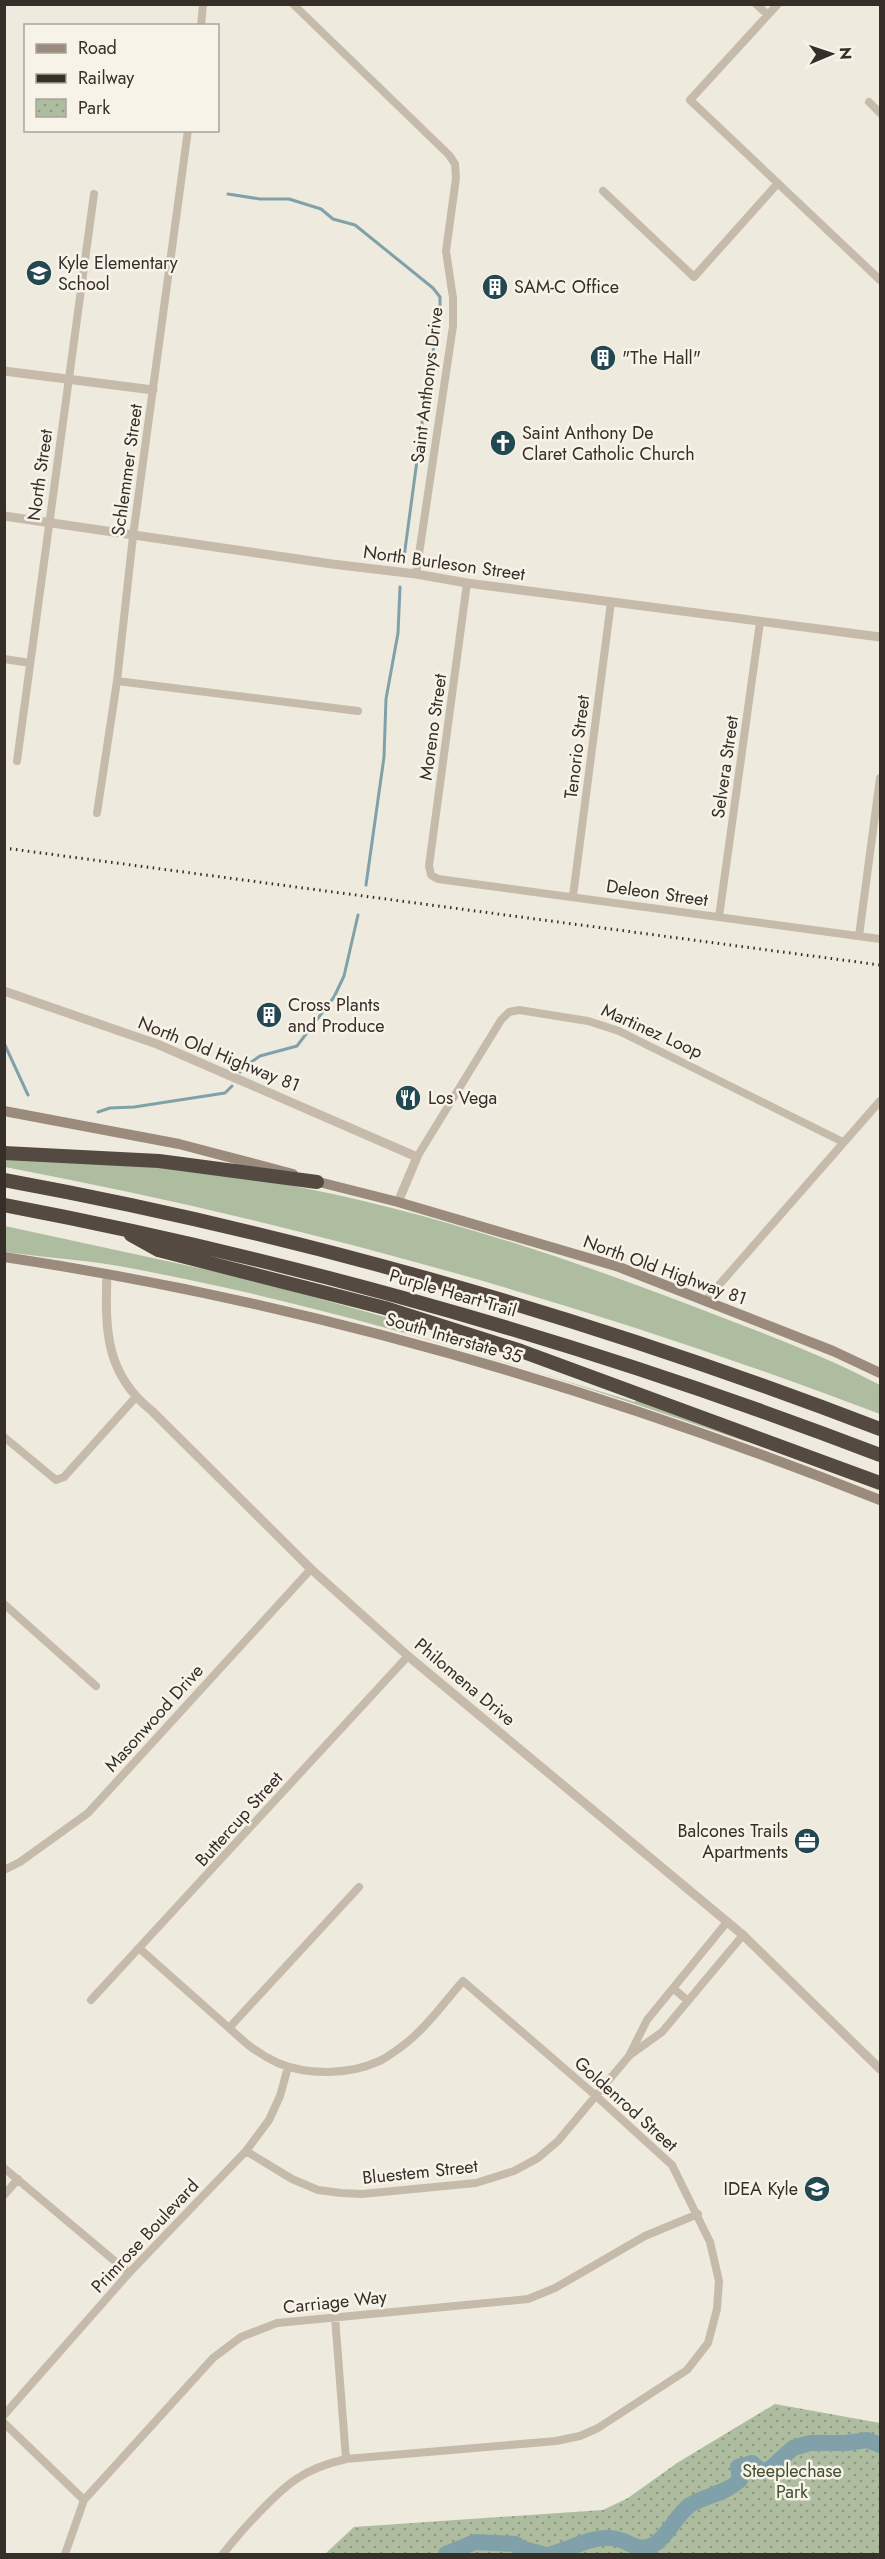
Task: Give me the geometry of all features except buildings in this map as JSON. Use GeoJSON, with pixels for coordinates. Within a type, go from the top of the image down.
{"type":"FeatureCollection","features":[{"type":"Feature","properties":{"kind":"highway"},"geometry":{"type":"LineString","coordinates":[[4,1153],[159,1161],[317,1182]]}},
{"type":"Feature","properties":{"kind":"highway","name":"Purple Heart Trail"},"geometry":{"type":"LineString","coordinates":[[4,1180],[242,1230],[435,1280],[649,1345],[880,1429]]}},
{"type":"Feature","properties":{"kind":"highway","name":"Purple Heart Trail"},"geometry":{"type":"LineString","coordinates":[[4,1205],[113,1226],[293,1267],[525,1332],[707,1391],[880,1455]]}},
{"type":"Feature","properties":{"kind":"highway"},"geometry":{"type":"LineString","coordinates":[[113,1226],[158,1250],[385,1308],[521,1351],[880,1483]]}},
{"type":"Feature","properties":{"kind":"main road"},"geometry":{"type":"LineString","coordinates":[[4,1111],[179,1144],[398,1202]]}},
{"type":"Feature","properties":{"kind":"main road","name":"North Old Highway 81"},"geometry":{"type":"LineString","coordinates":[[398,1202],[619,1267],[833,1351],[880,1373]]}},
{"type":"Feature","properties":{"kind":"main road","name":"South Interstate 35"},"geometry":{"type":"LineString","coordinates":[[4,1257],[107,1274],[297,1312],[497,1366],[730,1443],[880,1500]]}},
{"type":"Feature","properties":{"kind":"street"},"geometry":{"type":"LineString","coordinates":[[201,24],[203,4]]}},
{"type":"Feature","properties":{"kind":"street","name":"Saint Anthonys Drive"},"geometry":{"type":"LineString","coordinates":[[293,4],[448,155],[455,165],[456,178],[446,251],[453,298],[453,326],[416,574]]}},
{"type":"Feature","properties":{"kind":"street"},"geometry":{"type":"LineString","coordinates":[[756,4],[768,15]]}},
{"type":"Feature","properties":{"kind":"street"},"geometry":{"type":"LineString","coordinates":[[778,4],[690,100],[880,280]]}},
{"type":"Feature","properties":{"kind":"street"},"geometry":{"type":"LineString","coordinates":[[869,102],[880,113]]}},
{"type":"Feature","properties":{"kind":"street","name":"Schlemmer Street"},"geometry":{"type":"LineString","coordinates":[[97,813],[117,681],[133,536],[188,132]]}},
{"type":"Feature","properties":{"kind":"street"},"geometry":{"type":"LineString","coordinates":[[603,191],[694,277],[778,183]]}},
{"type":"Feature","properties":{"kind":"street","name":"North Street"},"geometry":{"type":"LineString","coordinates":[[17,761],[47,523],[94,194]]}},
{"type":"Feature","properties":{"kind":"street"},"geometry":{"type":"LineString","coordinates":[[4,371],[153,390]]}},
{"type":"Feature","properties":{"kind":"street","name":"North Burleson Street"},"geometry":{"type":"LineString","coordinates":[[4,516],[467,583],[880,637]]}},
{"type":"Feature","properties":{"kind":"street","name":"Moreno Street"},"geometry":{"type":"LineString","coordinates":[[431,875],[429,866],[467,583]]}},
{"type":"Feature","properties":{"kind":"street","name":"Tenorio Street"},"geometry":{"type":"LineString","coordinates":[[573,896],[611,602]]}},
{"type":"Feature","properties":{"kind":"street","name":"Selvera Street"},"geometry":{"type":"LineString","coordinates":[[719,917],[760,622]]}},
{"type":"Feature","properties":{"kind":"street"},"geometry":{"type":"LineString","coordinates":[[4,659],[30,663]]}},
{"type":"Feature","properties":{"kind":"street"},"geometry":{"type":"LineString","coordinates":[[117,681],[358,711]]}},
{"type":"Feature","properties":{"kind":"street"},"geometry":{"type":"LineString","coordinates":[[859,936],[880,778]]}},
{"type":"Feature","properties":{"kind":"street","name":"Deleon Street"},"geometry":{"type":"LineString","coordinates":[[431,875],[438,879],[880,939]]}},
{"type":"Feature","properties":{"kind":"street","name":"North Old Highway 81"},"geometry":{"type":"LineString","coordinates":[[4,991],[158,1044],[417,1157]]}},
{"type":"Feature","properties":{"kind":"street","name":"Martinez Loop"},"geometry":{"type":"LineString","coordinates":[[398,1202],[417,1157],[501,1020],[509,1012],[519,1010],[588,1021],[619,1031],[843,1142]]}},
{"type":"Feature","properties":{"kind":"street"},"geometry":{"type":"LineString","coordinates":[[705,1301],[880,1101]]}},
{"type":"Feature","properties":{"kind":"street","name":"Philomena Drive"},"geometry":{"type":"LineString","coordinates":[[107,1274],[105,1316],[107,1337],[121,1378],[135,1398],[152,1411],[311,1569],[408,1656],[743,1935],[880,2069]]}},
{"type":"Feature","properties":{"kind":"street"},"geometry":{"type":"LineString","coordinates":[[4,1437],[56,1480],[64,1477],[135,1398]]}},
{"type":"Feature","properties":{"kind":"street","name":"Masonwood Drive"},"geometry":{"type":"LineString","coordinates":[[4,1870],[20,1862],[88,1813],[311,1569]]}},
{"type":"Feature","properties":{"kind":"street"},"geometry":{"type":"LineString","coordinates":[[4,1604],[96,1686]]}},
{"type":"Feature","properties":{"kind":"street","name":"Buttercup Street"},"geometry":{"type":"LineString","coordinates":[[91,2000],[408,1656]]}},
{"type":"Feature","properties":{"kind":"street"},"geometry":{"type":"LineString","coordinates":[[229,2028],[358,1887]]}},
{"type":"Feature","properties":{"kind":"street","name":"Bluestem Street"},"geometry":{"type":"LineString","coordinates":[[629,2056],[647,2020],[727,1922]]}},
{"type":"Feature","properties":{"kind":"street","name":"Bluestem Street"},"geometry":{"type":"LineString","coordinates":[[246,2151],[273,2170],[318,2190],[362,2194],[476,2183],[514,2171],[547,2152],[629,2056],[662,2032],[743,1935]]}},
{"type":"Feature","properties":{"kind":"street","name":"Goldenrod Street"},"geometry":{"type":"LineString","coordinates":[[140,1948],[260,2053],[288,2067],[321,2071],[339,2070],[376,2062],[413,2037],[463,1981],[672,2165],[711,2242],[719,2281],[717,2308],[708,2343],[687,2370],[598,2428],[580,2436],[556,2441],[346,2458],[324,2464],[297,2478],[237,2537],[223,2554]]}},
{"type":"Feature","properties":{"kind":"street"},"geometry":{"type":"LineString","coordinates":[[673,1988],[688,2001]]}},
{"type":"Feature","properties":{"kind":"street","name":"Primrose Boulevard"},"geometry":{"type":"LineString","coordinates":[[4,2415],[129,2274],[246,2151],[269,2120],[280,2096],[288,2067]]}},
{"type":"Feature","properties":{"kind":"street"},"geometry":{"type":"LineString","coordinates":[[4,2168],[129,2274]]}},
{"type":"Feature","properties":{"kind":"street"},"geometry":{"type":"LineString","coordinates":[[4,2195],[18,2179]]}},
{"type":"Feature","properties":{"kind":"street","name":"Carriage Way"},"geometry":{"type":"LineString","coordinates":[[65,2554],[84,2500],[213,2358],[241,2337],[277,2323],[528,2299],[555,2288],[645,2236],[698,2214]]}},
{"type":"Feature","properties":{"kind":"street"},"geometry":{"type":"LineString","coordinates":[[335,2317],[346,2458]]}},
{"type":"Feature","properties":{"kind":"street"},"geometry":{"type":"LineString","coordinates":[[4,2423],[84,2500]]}},
{"type":"Feature","properties":{"kind":"green space"},"geometry":{"type":"Polygon","coordinates":[[[4,1158],[142,1165],[244,1177],[384,1206],[489,1235],[593,1269],[835,1363],[880,1385],[880,1414],[665,1337],[448,1271],[228,1214],[5,1167],[4,1158]]]}},
{"type":"Feature","properties":{"kind":"green space"},"geometry":{"type":"Polygon","coordinates":[[[5,1226],[245,1278],[403,1322],[404,1332],[450,1346],[213,1285],[119,1266],[5,1252],[5,1226]]]}},
{"type":"Feature","properties":{"kind":"green space"},"geometry":{"type":"Polygon","coordinates":[[[536,1372],[635,1402],[637,1399],[748,1440],[747,1442],[536,1372]]]}},
{"type":"Feature","properties":{"kind":"green space","name":"Steeplechase Park"},"geometry":{"type":"Polygon","coordinates":[[[775,2404],[880,2423],[880,2554],[325,2554],[354,2527],[603,2510],[628,2498],[677,2463],[775,2404]]]}},
{"type":"Feature","properties":{"kind":"waterway"},"geometry":{"type":"LineString","coordinates":[[228,194],[260,199],[289,199],[321,209],[333,219],[355,225],[433,288],[440,297],[440,305],[431,365]]}},
{"type":"Feature","properties":{"kind":"waterway"},"geometry":{"type":"LineString","coordinates":[[404,557],[428,379]]}},
{"type":"Feature","properties":{"kind":"waterway"},"geometry":{"type":"LineString","coordinates":[[366,885],[384,757],[386,699],[398,633],[400,587]]}},
{"type":"Feature","properties":{"kind":"waterway"},"geometry":{"type":"LineString","coordinates":[[240,1072],[260,1056],[297,1046],[334,997],[344,976],[358,915]]}},
{"type":"Feature","properties":{"kind":"waterway"},"geometry":{"type":"LineString","coordinates":[[4,1043],[28,1095]]}},
{"type":"Feature","properties":{"kind":"waterway"},"geometry":{"type":"LineString","coordinates":[[98,1112],[110,1108],[134,1107],[225,1093],[232,1086]]}},
{"type":"Feature","properties":{"kind":"waterway"},"geometry":{"type":"LineString","coordinates":[[551,2554],[583,2543],[608,2538],[643,2548],[648,2547],[660,2540],[690,2505],[740,2480],[738,2467],[752,2463],[762,2472],[771,2468],[793,2448],[810,2443],[847,2443],[867,2440],[880,2445]]}},
{"type":"Feature","properties":{"kind":"waterway"},"geometry":{"type":"LineString","coordinates":[[446,2554],[475,2542],[516,2544],[520,2548],[542,2554]]}},
{"type":"Feature","properties":{"kind":"railway"},"geometry":{"type":"LineString","coordinates":[[4,848],[880,965]]}},
{"type":"Feature","properties":{"kind":"place","name":"Kyle Elementary School"},"geometry":{"type":"Point","coordinates":[39,273]}},
{"type":"Feature","properties":{"kind":"place","name":"SAM-C Office"},"geometry":{"type":"Point","coordinates":[495,287]}},
{"type":"Feature","properties":{"kind":"place","name":"\"The Hall\""},"geometry":{"type":"Point","coordinates":[603,358]}},
{"type":"Feature","properties":{"kind":"place","name":"Saint Anthony De Claret Catholic Church"},"geometry":{"type":"Point","coordinates":[503,443]}},
{"type":"Feature","properties":{"kind":"place","name":"Cross Plants and Produce"},"geometry":{"type":"Point","coordinates":[269,1015]}},
{"type":"Feature","properties":{"kind":"place","name":"Los Vega"},"geometry":{"type":"Point","coordinates":[408,1098]}},
{"type":"Feature","properties":{"kind":"place","name":"Balcones Trails Apartments"},"geometry":{"type":"Point","coordinates":[807,1841]}},
{"type":"Feature","properties":{"kind":"place","name":"IDEA Kyle"},"geometry":{"type":"Point","coordinates":[817,2189]}}]}
